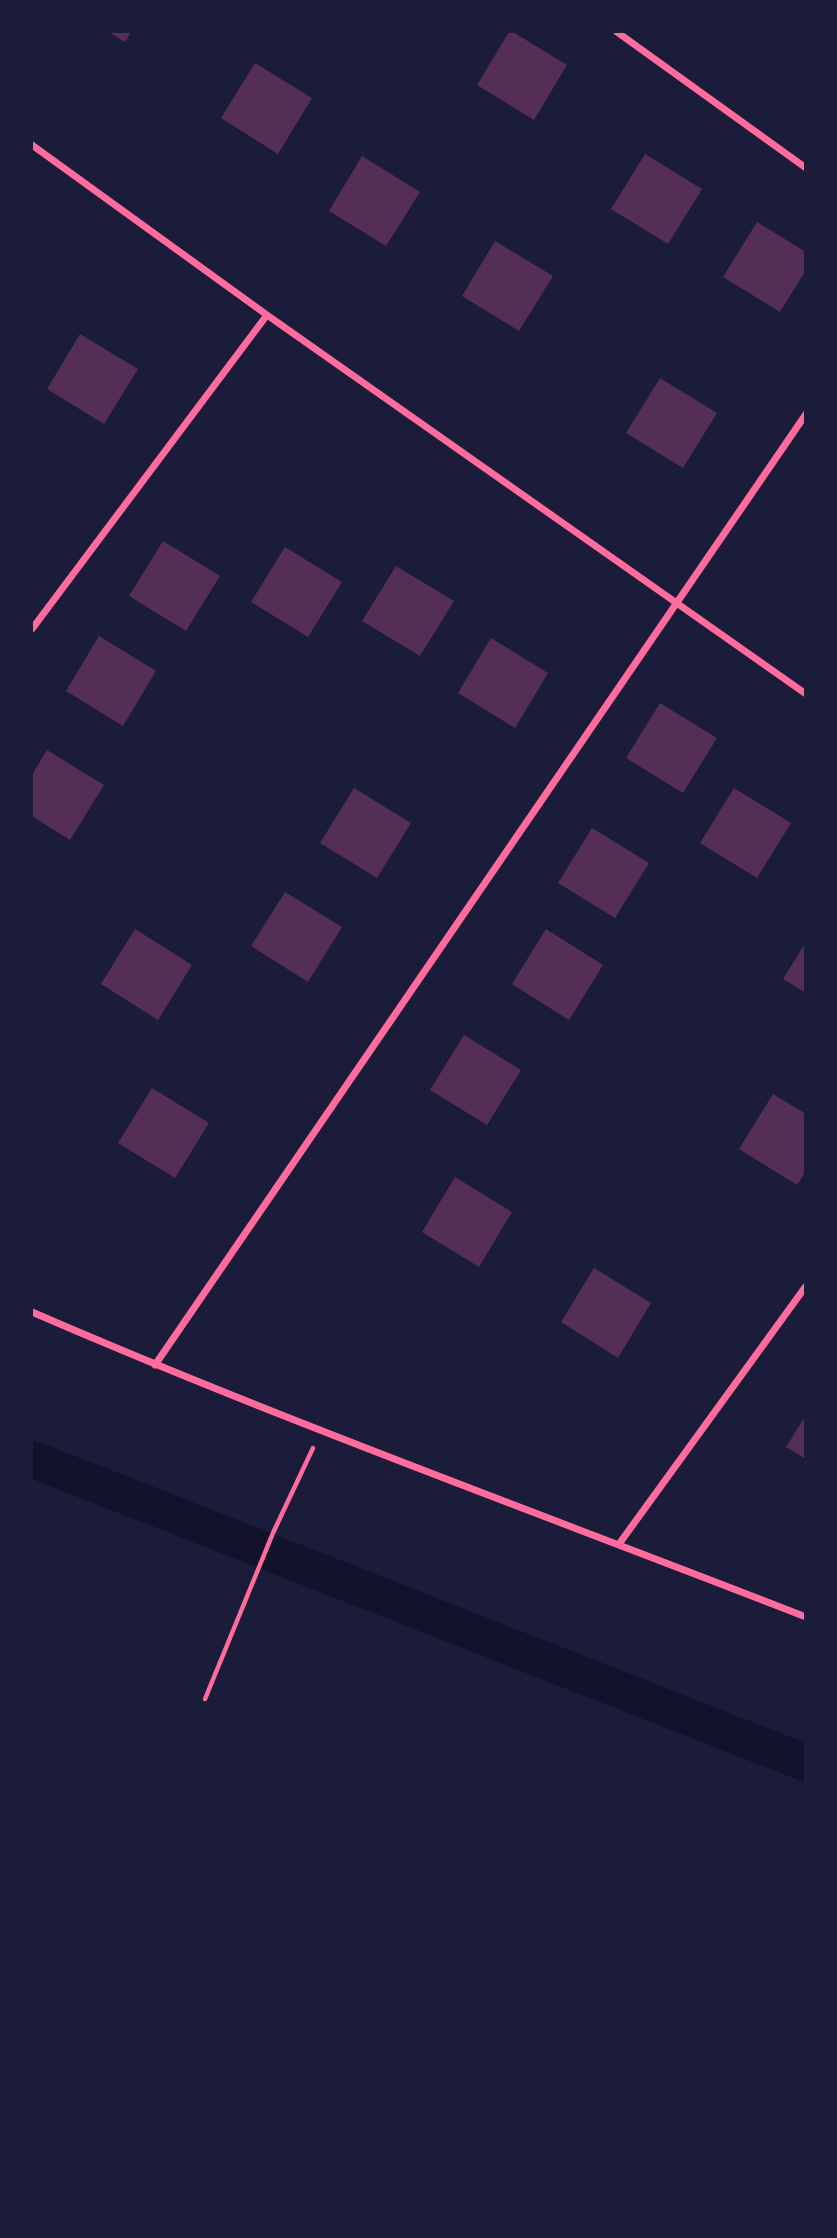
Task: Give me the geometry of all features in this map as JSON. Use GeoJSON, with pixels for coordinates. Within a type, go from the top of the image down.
{"type":"FeatureCollection","features":[{"type":"Feature","properties":{"kind":"street"},"geometry":{"type":"LineString","coordinates":[[617,32],[806,168]]}},
{"type":"Feature","properties":{"kind":"street"},"geometry":{"type":"LineString","coordinates":[[32,145],[267,315],[806,694]]}},
{"type":"Feature","properties":{"kind":"street"},"geometry":{"type":"LineString","coordinates":[[32,629],[267,315]]}},
{"type":"Feature","properties":{"kind":"street"},"geometry":{"type":"LineString","coordinates":[[155,1365],[806,414]]}},
{"type":"Feature","properties":{"kind":"street"},"geometry":{"type":"LineString","coordinates":[[619,1544],[806,1286]]}},
{"type":"Feature","properties":{"kind":"street"},"geometry":{"type":"LineString","coordinates":[[32,1312],[320,1432],[806,1617]]}},
{"type":"Feature","properties":{"kind":"path"},"geometry":{"type":"LineString","coordinates":[[205,1699],[273,1533],[320,1432]]}},
{"type":"Feature","properties":{"kind":"building"},"geometry":{"type":"Polygon","coordinates":[[[109,32],[131,32],[125,42],[109,32]]]}},
{"type":"Feature","properties":{"kind":"building"},"geometry":{"type":"Polygon","coordinates":[[[509,32],[567,65],[534,120],[477,85],[509,32]]]}},
{"type":"Feature","properties":{"kind":"building"},"geometry":{"type":"Polygon","coordinates":[[[255,63],[312,98],[278,154],[221,118],[255,63]]]}},
{"type":"Feature","properties":{"kind":"building"},"geometry":{"type":"Polygon","coordinates":[[[645,154],[702,189],[668,244],[611,209],[645,154]]]}},
{"type":"Feature","properties":{"kind":"building"},"geometry":{"type":"Polygon","coordinates":[[[362,156],[420,192],[386,246],[329,211],[362,156]]]}},
{"type":"Feature","properties":{"kind":"building"},"geometry":{"type":"Polygon","coordinates":[[[757,222],[806,252],[806,270],[780,312],[723,277],[757,222]]]}},
{"type":"Feature","properties":{"kind":"building"},"geometry":{"type":"Polygon","coordinates":[[[495,241],[553,276],[519,331],[462,296],[495,241]]]}},
{"type":"Feature","properties":{"kind":"building"},"geometry":{"type":"Polygon","coordinates":[[[80,334],[138,369],[104,424],[47,389],[80,334]]]}},
{"type":"Feature","properties":{"kind":"building"},"geometry":{"type":"Polygon","coordinates":[[[660,378],[717,413],[683,468],[626,433],[660,378]]]}},
{"type":"Feature","properties":{"kind":"building"},"geometry":{"type":"Polygon","coordinates":[[[163,541],[220,576],[186,631],[129,596],[163,541]]]}},
{"type":"Feature","properties":{"kind":"building"},"geometry":{"type":"Polygon","coordinates":[[[285,547],[342,582],[308,637],[251,602],[285,547]]]}},
{"type":"Feature","properties":{"kind":"building"},"geometry":{"type":"Polygon","coordinates":[[[396,566],[454,601],[420,656],[362,621],[396,566]]]}},
{"type":"Feature","properties":{"kind":"building"},"geometry":{"type":"Polygon","coordinates":[[[99,636],[156,671],[123,726],[66,691],[99,636]]]}},
{"type":"Feature","properties":{"kind":"building"},"geometry":{"type":"Polygon","coordinates":[[[491,638],[548,673],[515,728],[458,693],[491,638]]]}},
{"type":"Feature","properties":{"kind":"building"},"geometry":{"type":"Polygon","coordinates":[[[660,703],[717,738],[683,793],[626,758],[660,703]]]}},
{"type":"Feature","properties":{"kind":"building"},"geometry":{"type":"Polygon","coordinates":[[[47,750],[104,785],[70,840],[32,816],[32,775],[47,750]]]}},
{"type":"Feature","properties":{"kind":"building"},"geometry":{"type":"Polygon","coordinates":[[[354,788],[411,823],[377,878],[320,843],[354,788]]]}},
{"type":"Feature","properties":{"kind":"building"},"geometry":{"type":"Polygon","coordinates":[[[734,788],[791,823],[757,878],[700,843],[734,788]]]}},
{"type":"Feature","properties":{"kind":"building"},"geometry":{"type":"Polygon","coordinates":[[[592,828],[649,863],[615,918],[558,883],[592,828]]]}},
{"type":"Feature","properties":{"kind":"building"},"geometry":{"type":"Polygon","coordinates":[[[285,892],[342,927],[308,982],[251,946],[285,892]]]}},
{"type":"Feature","properties":{"kind":"building"},"geometry":{"type":"Polygon","coordinates":[[[135,929],[192,965],[158,1020],[101,984],[135,929]]]}},
{"type":"Feature","properties":{"kind":"building"},"geometry":{"type":"Polygon","coordinates":[[[546,929],[603,965],[569,1020],[512,984],[546,929]]]}},
{"type":"Feature","properties":{"kind":"building"},"geometry":{"type":"Polygon","coordinates":[[[806,942],[806,993],[783,979],[806,942]]]}},
{"type":"Feature","properties":{"kind":"building"},"geometry":{"type":"Polygon","coordinates":[[[464,1035],[521,1070],[487,1125],[430,1090],[464,1035]]]}},
{"type":"Feature","properties":{"kind":"building"},"geometry":{"type":"Polygon","coordinates":[[[152,1088],[209,1123],[175,1178],[118,1143],[152,1088]]]}},
{"type":"Feature","properties":{"kind":"building"},"geometry":{"type":"Polygon","coordinates":[[[773,1094],[806,1114],[806,1171],[797,1185],[739,1149],[773,1094]]]}},
{"type":"Feature","properties":{"kind":"building"},"geometry":{"type":"Polygon","coordinates":[[[455,1177],[512,1212],[479,1267],[422,1232],[455,1177]]]}},
{"type":"Feature","properties":{"kind":"building"},"geometry":{"type":"Polygon","coordinates":[[[594,1268],[651,1303],[618,1358],[561,1322],[594,1268]]]}},
{"type":"Feature","properties":{"kind":"building"},"geometry":{"type":"Polygon","coordinates":[[[806,1415],[806,1459],[786,1447],[806,1415]]]}},
{"type":"Feature","properties":{"kind":"waterway"},"geometry":{"type":"LineString","coordinates":[[32,1459],[806,1763]]}}]}
